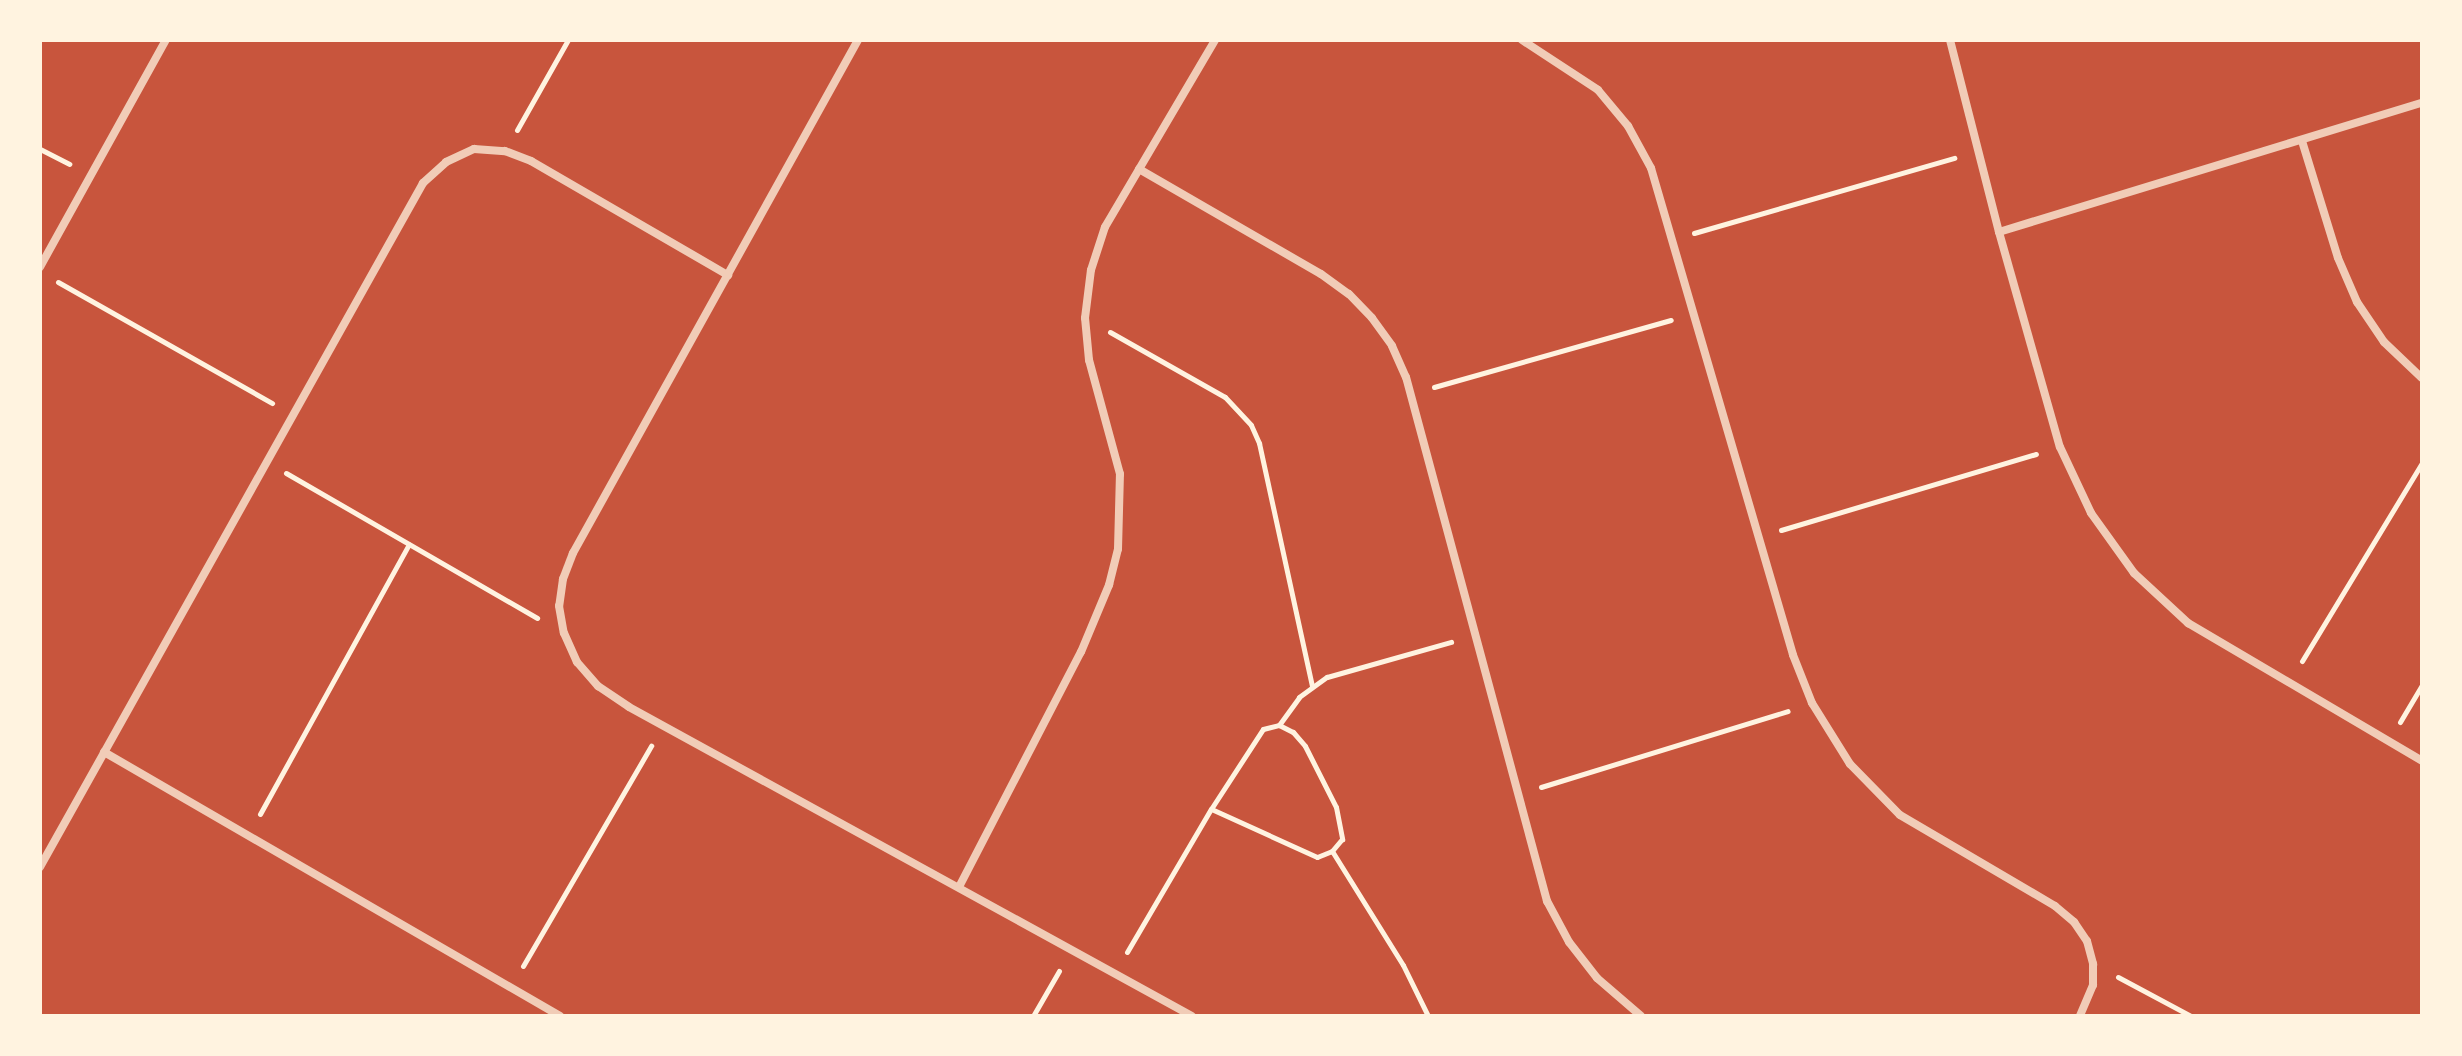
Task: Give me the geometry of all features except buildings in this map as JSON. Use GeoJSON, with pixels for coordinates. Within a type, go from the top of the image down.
{"type":"FeatureCollection","features":[{"type":"Feature","properties":{"kind":"street"},"geometry":{"type":"LineString","coordinates":[[40,267],[166,40]]}},
{"type":"Feature","properties":{"kind":"street"},"geometry":{"type":"LineString","coordinates":[[858,40],[573,553],[563,579],[559,606],[564,633],[577,662],[598,686],[663,725],[1192,1016]]}},
{"type":"Feature","properties":{"kind":"street"},"geometry":{"type":"LineString","coordinates":[[959,887],[1081,652],[1109,585],[1118,549],[1120,474],[1089,360],[1085,318],[1091,270],[1105,227],[1215,40]]}},
{"type":"Feature","properties":{"kind":"street"},"geometry":{"type":"LineString","coordinates":[[1522,40],[1598,90],[1628,126],[1651,168],[1793,655],[1812,703],[1843,754],[1873,791],[1900,815],[2055,906],[2074,922],[2087,941],[2093,964],[2093,985],[2080,1016]]}},
{"type":"Feature","properties":{"kind":"street"},"geometry":{"type":"LineString","coordinates":[[1950,40],[1999,232],[2060,447],[2091,513],[2134,573],[2188,623],[2422,761]]}},
{"type":"Feature","properties":{"kind":"street"},"geometry":{"type":"LineString","coordinates":[[1999,232],[2422,103]]}},
{"type":"Feature","properties":{"kind":"street"},"geometry":{"type":"LineString","coordinates":[[2302,141],[2338,258],[2357,302],[2384,342],[2422,378]]}},
{"type":"Feature","properties":{"kind":"street"},"geometry":{"type":"LineString","coordinates":[[40,867],[423,183],[446,162],[474,149],[505,151],[531,161],[728,275]]}},
{"type":"Feature","properties":{"kind":"street"},"geometry":{"type":"LineString","coordinates":[[1139,169],[1349,294],[1392,346],[1411,394],[1547,901],[1569,942],[1597,978],[1641,1016]]}},
{"type":"Feature","properties":{"kind":"street"},"geometry":{"type":"LineString","coordinates":[[104,752],[560,1016]]}},
{"type":"Feature","properties":{"kind":"path"},"geometry":{"type":"LineString","coordinates":[[505,151],[568,40]]}},
{"type":"Feature","properties":{"kind":"path"},"geometry":{"type":"LineString","coordinates":[[1673,239],[1978,151]]}},
{"type":"Feature","properties":{"kind":"path"},"geometry":{"type":"LineString","coordinates":[[53,279],[294,415]]}},
{"type":"Feature","properties":{"kind":"path"},"geometry":{"type":"LineString","coordinates":[[1411,394],[1695,313]]}},
{"type":"Feature","properties":{"kind":"path"},"geometry":{"type":"LineString","coordinates":[[1085,318],[1225,397],[1251,425],[1259,443],[1312,686]]}},
{"type":"Feature","properties":{"kind":"path"},"geometry":{"type":"LineString","coordinates":[[1758,536],[2060,447]]}},
{"type":"Feature","properties":{"kind":"path"},"geometry":{"type":"LineString","coordinates":[[268,463],[564,633]]}},
{"type":"Feature","properties":{"kind":"path"},"geometry":{"type":"LineString","coordinates":[[2289,683],[2422,463]]}},
{"type":"Feature","properties":{"kind":"path"},"geometry":{"type":"LineString","coordinates":[[248,835],[409,544]]}},
{"type":"Feature","properties":{"kind":"path"},"geometry":{"type":"LineString","coordinates":[[1114,973],[1211,809],[1263,729],[1279,725],[1312,686],[1327,677],[1475,636]]}},
{"type":"Feature","properties":{"kind":"path"},"geometry":{"type":"LineString","coordinates":[[2388,742],[2422,685]]}},
{"type":"Feature","properties":{"kind":"path"},"geometry":{"type":"LineString","coordinates":[[1517,795],[1812,703]]}},
{"type":"Feature","properties":{"kind":"path"},"geometry":{"type":"LineString","coordinates":[[511,988],[663,725]]}},
{"type":"Feature","properties":{"kind":"path"},"geometry":{"type":"LineString","coordinates":[[1211,809],[1317,857],[1332,851],[1342,839],[1336,807],[1305,746],[1293,732],[1279,725]]}},
{"type":"Feature","properties":{"kind":"path"},"geometry":{"type":"LineString","coordinates":[[1332,851],[1403,965],[1428,1016]]}},
{"type":"Feature","properties":{"kind":"path"},"geometry":{"type":"LineString","coordinates":[[1033,1016],[1071,949]]}},
{"type":"Feature","properties":{"kind":"path"},"geometry":{"type":"LineString","coordinates":[[2093,964],[2191,1016]]}}]}
